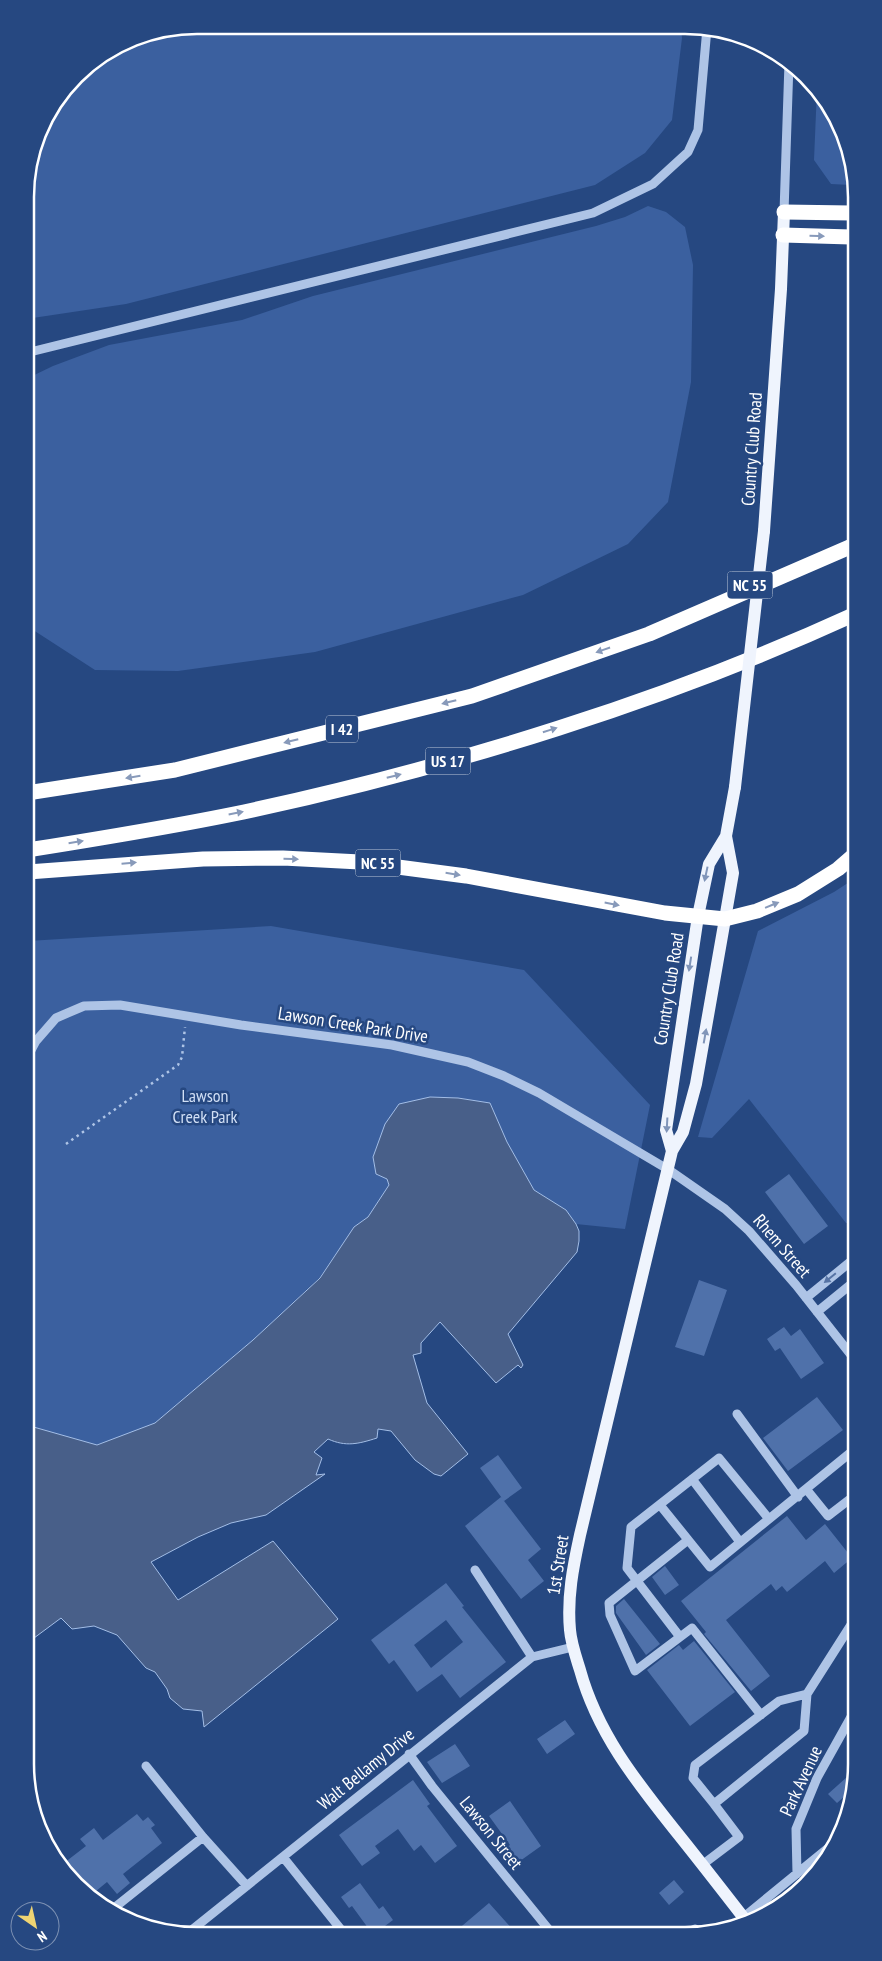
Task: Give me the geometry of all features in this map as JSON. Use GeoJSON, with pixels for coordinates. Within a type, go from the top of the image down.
{"type":"FeatureCollection","features":[{"type":"Feature","properties":{"kind":"highway"},"geometry":{"type":"LineString","coordinates":[[784,212],[848,213]]}},
{"type":"Feature","properties":{"kind":"highway"},"geometry":{"type":"LineString","coordinates":[[783,235],[848,238]]}},
{"type":"Feature","properties":{"kind":"highway","name":"NC 55"},"geometry":{"type":"LineString","coordinates":[[649,634],[745,587],[848,542]]}},
{"type":"Feature","properties":{"kind":"highway","name":"I 42"},"geometry":{"type":"LineString","coordinates":[[34,792],[175,770],[472,696],[649,634],[848,548]]}},
{"type":"Feature","properties":{"kind":"highway","name":"US 17"},"geometry":{"type":"LineString","coordinates":[[34,849],[134,833],[252,810],[428,767],[610,710],[716,672],[848,617]]}},
{"type":"Feature","properties":{"kind":"highway","name":"NC 55"},"geometry":{"type":"LineString","coordinates":[[34,872],[203,859],[283,858],[360,862],[466,876],[632,908],[725,919]]}},
{"type":"Feature","properties":{"kind":"highway"},"geometry":{"type":"LineString","coordinates":[[725,919],[757,911],[798,894],[831,874],[848,861]]}},
{"type":"Feature","properties":{"kind":"main road","name":"Country Club Road"},"geometry":{"type":"LineString","coordinates":[[668,1170],[672,1152],[684,1132],[696,1084],[733,873],[726,836],[735,787],[764,531],[784,212]]}},
{"type":"Feature","properties":{"kind":"main road","name":"Country Club Road"},"geometry":{"type":"LineString","coordinates":[[672,1152],[666,1130],[698,916],[708,864],[726,836]]}},
{"type":"Feature","properties":{"kind":"main road","name":"1st Street"},"geometry":{"type":"LineString","coordinates":[[668,1170],[574,1560],[569,1607],[573,1647],[589,1701],[607,1738],[640,1787],[743,1917]]}},
{"type":"Feature","properties":{"kind":"street"},"geometry":{"type":"LineString","coordinates":[[34,350],[593,214],[654,184],[688,152],[698,130],[706,35]]}},
{"type":"Feature","properties":{"kind":"street","name":"Country Club Road"},"geometry":{"type":"LineString","coordinates":[[784,212],[789,71]]}},
{"type":"Feature","properties":{"kind":"street","name":"Lawson Creek Park Drive"},"geometry":{"type":"LineString","coordinates":[[34,1045],[56,1018],[84,1006],[120,1005],[392,1045],[468,1062],[504,1076],[539,1093],[668,1170]]}},
{"type":"Feature","properties":{"kind":"street","name":"Rhem Street"},"geometry":{"type":"LineString","coordinates":[[668,1170],[725,1209],[749,1231],[848,1351]]}},
{"type":"Feature","properties":{"kind":"street"},"geometry":{"type":"LineString","coordinates":[[806,1298],[848,1264]]}},
{"type":"Feature","properties":{"kind":"street"},"geometry":{"type":"LineString","coordinates":[[817,1312],[848,1287]]}},
{"type":"Feature","properties":{"kind":"street"},"geometry":{"type":"LineString","coordinates":[[737,1414],[798,1497]]}},
{"type":"Feature","properties":{"kind":"street"},"geometry":{"type":"LineString","coordinates":[[660,1505],[710,1567],[848,1456]]}},
{"type":"Feature","properties":{"kind":"street"},"geometry":{"type":"LineString","coordinates":[[680,1637],[627,1568],[631,1527],[719,1458],[769,1519]]}},
{"type":"Feature","properties":{"kind":"street"},"geometry":{"type":"LineString","coordinates":[[692,1479],[740,1542]]}},
{"type":"Feature","properties":{"kind":"street"},"geometry":{"type":"LineString","coordinates":[[807,1490],[828,1516],[848,1501]]}},
{"type":"Feature","properties":{"kind":"street"},"geometry":{"type":"LineString","coordinates":[[688,1540],[609,1603],[610,1614],[636,1671],[692,1628],[761,1715]]}},
{"type":"Feature","properties":{"kind":"street"},"geometry":{"type":"LineString","coordinates":[[475,1570],[532,1658]]}},
{"type":"Feature","properties":{"kind":"street"},"geometry":{"type":"LineString","coordinates":[[714,1804],[804,1731],[807,1694],[848,1630]]}},
{"type":"Feature","properties":{"kind":"street","name":"Walt Bellamy Drive"},"geometry":{"type":"LineString","coordinates":[[196,1927],[409,1754],[532,1658],[573,1647]]}},
{"type":"Feature","properties":{"kind":"street"},"geometry":{"type":"LineString","coordinates":[[702,1865],[739,1837],[693,1778],[695,1765],[779,1701],[807,1694]]}},
{"type":"Feature","properties":{"kind":"street","name":"Park Avenue"},"geometry":{"type":"LineString","coordinates":[[797,1874],[796,1829],[817,1778],[848,1722]]}},
{"type":"Feature","properties":{"kind":"street","name":"Lawson Street"},"geometry":{"type":"LineString","coordinates":[[409,1754],[547,1927]]}},
{"type":"Feature","properties":{"kind":"street"},"geometry":{"type":"LineString","coordinates":[[146,1766],[203,1837],[247,1886]]}},
{"type":"Feature","properties":{"kind":"street"},"geometry":{"type":"LineString","coordinates":[[117,1906],[203,1837]]}},
{"type":"Feature","properties":{"kind":"street"},"geometry":{"type":"LineString","coordinates":[[757,1911],[821,1854]]}},
{"type":"Feature","properties":{"kind":"street"},"geometry":{"type":"LineString","coordinates":[[283,1857],[339,1927]]}},
{"type":"Feature","properties":{"kind":"path"},"geometry":{"type":"LineString","coordinates":[[66,1144],[178,1065],[182,1057],[186,1016]]}},
{"type":"Feature","properties":{"kind":"green space"},"geometry":{"type":"Polygon","coordinates":[[[186,34],[682,34],[672,120],[645,153],[595,185],[126,304],[34,318],[34,186],[39,154],[46,134],[61,106],[89,74],[106,61],[134,46],[154,39],[186,34]]]}},
{"type":"Feature","properties":{"kind":"green space"},"geometry":{"type":"Polygon","coordinates":[[[817,100],[840,144],[847,185],[831,184],[814,160],[817,100]]]}},
{"type":"Feature","properties":{"kind":"green space"},"geometry":{"type":"Polygon","coordinates":[[[648,206],[666,212],[685,227],[693,265],[691,382],[668,502],[628,544],[523,595],[315,652],[178,671],[95,670],[34,631],[34,375],[109,345],[242,320],[313,296],[596,226],[625,217],[648,206]]]}},
{"type":"Feature","properties":{"kind":"green space"},"geometry":{"type":"Polygon","coordinates":[[[848,883],[848,1223],[846,1223],[749,1099],[712,1138],[698,1137],[758,931],[848,883]]]}},
{"type":"Feature","properties":{"kind":"green space","name":"Lawson Creek Park"},"geometry":{"type":"Polygon","coordinates":[[[271,926],[524,970],[650,1105],[625,1229],[576,1224],[566,1210],[534,1190],[507,1142],[490,1103],[458,1098],[430,1097],[387,1179],[389,1185],[368,1217],[354,1227],[320,1277],[253,1340],[155,1423],[97,1446],[34,1427],[34,941],[271,926]]]}},
{"type":"Feature","properties":{"kind":"shaded area"},"geometry":{"type":"Polygon","coordinates":[[[430,1097],[458,1098],[490,1103],[507,1142],[534,1190],[566,1210],[576,1224],[579,1231],[577,1252],[508,1334],[523,1365],[521,1368],[518,1365],[496,1383],[440,1322],[421,1343],[421,1353],[413,1355],[427,1403],[468,1454],[441,1476],[434,1474],[415,1460],[391,1431],[378,1429],[377,1438],[358,1443],[346,1444],[328,1439],[314,1452],[322,1458],[316,1475],[325,1474],[266,1515],[231,1523],[198,1537],[151,1562],[178,1600],[273,1541],[338,1619],[204,1727],[202,1711],[183,1709],[170,1698],[167,1689],[155,1672],[146,1668],[117,1635],[94,1626],[72,1629],[61,1618],[34,1638],[34,1427],[97,1445],[155,1423],[253,1340],[320,1278],[354,1227],[368,1217],[389,1185],[387,1179],[376,1174],[373,1157],[385,1124],[399,1104],[430,1097]]]}},
{"type":"Feature","properties":{"kind":"building"},"geometry":{"type":"Polygon","coordinates":[[[789,1174],[828,1226],[804,1244],[765,1192],[789,1174]]]}},
{"type":"Feature","properties":{"kind":"building"},"geometry":{"type":"Polygon","coordinates":[[[699,1280],[727,1290],[704,1356],[675,1347],[699,1280]]]}},
{"type":"Feature","properties":{"kind":"building"},"geometry":{"type":"Polygon","coordinates":[[[784,1327],[791,1336],[800,1329],[824,1363],[801,1379],[780,1348],[775,1351],[767,1339],[784,1327]]]}},
{"type":"Feature","properties":{"kind":"building"},"geometry":{"type":"Polygon","coordinates":[[[817,1397],[843,1430],[788,1471],[763,1438],[817,1397]]]}},
{"type":"Feature","properties":{"kind":"building"},"geometry":{"type":"Polygon","coordinates":[[[498,1455],[522,1488],[504,1501],[480,1468],[498,1455]]]}},
{"type":"Feature","properties":{"kind":"building"},"geometry":{"type":"Polygon","coordinates":[[[501,1497],[541,1549],[528,1560],[544,1581],[521,1599],[465,1526],[501,1497]]]}},
{"type":"Feature","properties":{"kind":"building"},"geometry":{"type":"Polygon","coordinates":[[[787,1516],[806,1540],[825,1524],[848,1553],[848,1561],[834,1573],[825,1561],[787,1592],[782,1586],[776,1591],[771,1584],[726,1620],[770,1676],[751,1691],[704,1634],[706,1632],[681,1601],[787,1516]]]}},
{"type":"Feature","properties":{"kind":"building"},"geometry":{"type":"Polygon","coordinates":[[[665,1566],[679,1585],[665,1595],[652,1577],[665,1566]]]}},
{"type":"Feature","properties":{"kind":"building"},"geometry":{"type":"Polygon","coordinates":[[[446,1583],[464,1606],[462,1607],[506,1662],[460,1698],[442,1674],[417,1692],[394,1660],[389,1664],[371,1640],[446,1583]],[[446,1620],[414,1645],[431,1668],[463,1642],[446,1620]]]}},
{"type":"Feature","properties":{"kind":"building"},"geometry":{"type":"Polygon","coordinates":[[[624,1599],[660,1644],[646,1655],[616,1613],[616,1606],[624,1599]]]}},
{"type":"Feature","properties":{"kind":"building"},"geometry":{"type":"Polygon","coordinates":[[[694,1641],[735,1692],[690,1726],[647,1670],[679,1645],[683,1650],[694,1641]]]}},
{"type":"Feature","properties":{"kind":"building"},"geometry":{"type":"Polygon","coordinates":[[[565,1720],[575,1734],[547,1754],[537,1739],[565,1720]]]}},
{"type":"Feature","properties":{"kind":"building"},"geometry":{"type":"Polygon","coordinates":[[[455,1744],[470,1766],[442,1783],[427,1762],[455,1744]]]}},
{"type":"Feature","properties":{"kind":"building"},"geometry":{"type":"Polygon","coordinates":[[[848,1776],[845,1796],[837,1803],[828,1794],[848,1776]]]}},
{"type":"Feature","properties":{"kind":"building"},"geometry":{"type":"Polygon","coordinates":[[[413,1780],[430,1804],[427,1806],[457,1846],[435,1863],[421,1845],[414,1851],[398,1829],[375,1846],[380,1853],[362,1866],[339,1835],[413,1780]]]}},
{"type":"Feature","properties":{"kind":"building"},"geometry":{"type":"Polygon","coordinates":[[[510,1801],[541,1846],[513,1866],[502,1850],[510,1845],[489,1816],[510,1801]]]}},
{"type":"Feature","properties":{"kind":"building"},"geometry":{"type":"Polygon","coordinates":[[[137,1814],[143,1821],[148,1817],[155,1825],[151,1828],[162,1843],[123,1874],[130,1883],[117,1894],[107,1882],[95,1892],[81,1880],[66,1862],[86,1846],[80,1839],[94,1828],[103,1840],[137,1814]]]}},
{"type":"Feature","properties":{"kind":"building"},"geometry":{"type":"Polygon","coordinates":[[[674,1880],[684,1892],[669,1905],[659,1893],[674,1880]]]}},
{"type":"Feature","properties":{"kind":"building"},"geometry":{"type":"Polygon","coordinates":[[[360,1883],[379,1909],[383,1906],[393,1920],[384,1927],[367,1927],[352,1906],[349,1908],[341,1897],[360,1883]]]}},
{"type":"Feature","properties":{"kind":"building"},"geometry":{"type":"Polygon","coordinates":[[[489,1903],[510,1927],[461,1927],[489,1903]]]}}]}
